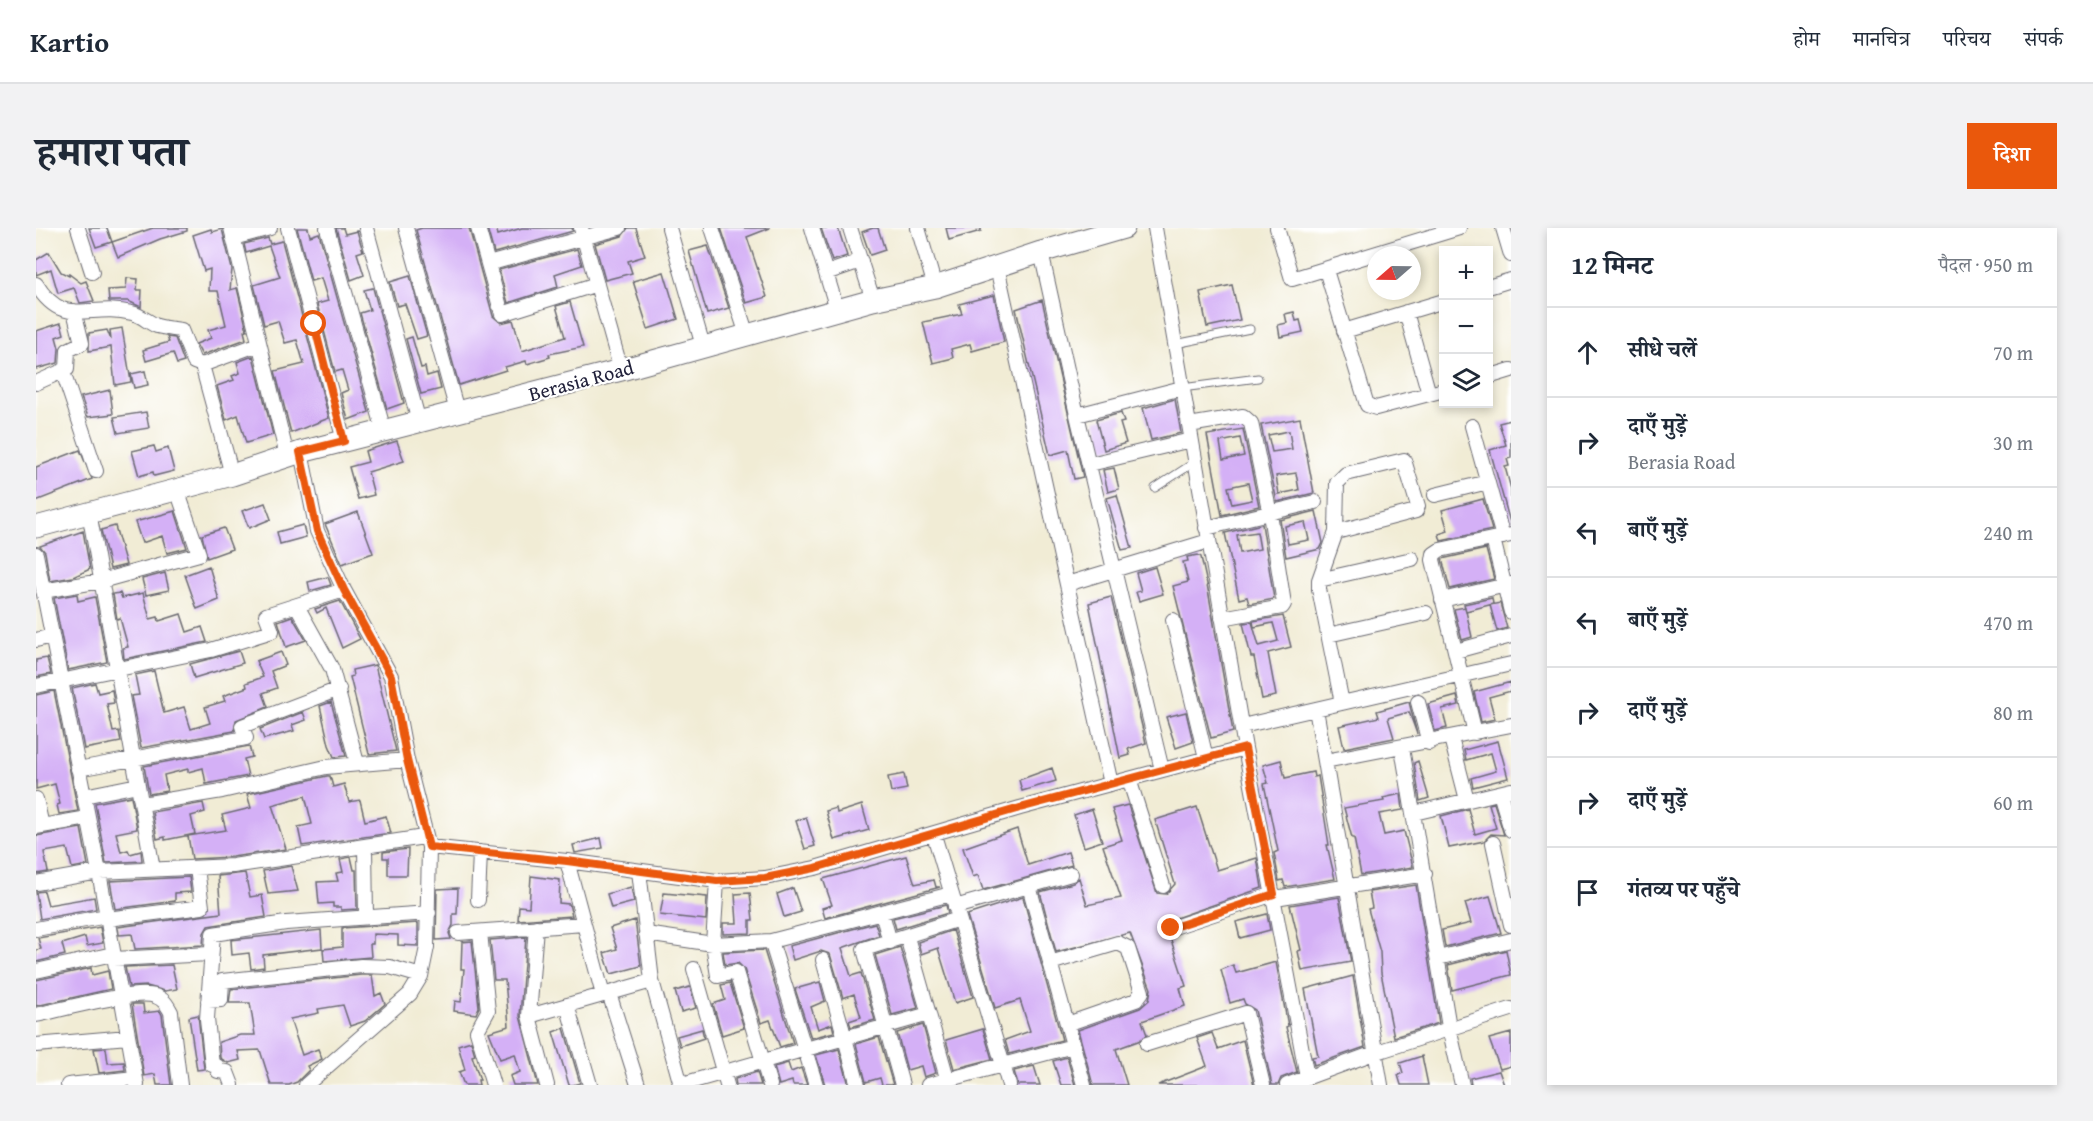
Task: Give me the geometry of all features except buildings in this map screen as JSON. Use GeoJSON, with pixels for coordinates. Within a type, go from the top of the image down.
{"type":"FeatureCollection","features":[{"type":"Feature","properties":{"kind":"main road","name":"Berasia Road"},"geometry":{"type":"LineString","coordinates":[[36,527],[232,476],[294,454],[621,370],[703,346],[838,312],[873,300],[935,287],[1041,252],[1124,228]]}},
{"type":"Feature","properties":{"kind":"street"},"geometry":{"type":"LineString","coordinates":[[78,228],[92,272]]}},
{"type":"Feature","properties":{"kind":"street"},"geometry":{"type":"LineString","coordinates":[[270,228],[232,233],[259,344],[317,531],[344,590],[391,676],[407,760],[427,842],[429,914],[421,976],[410,994],[306,1085]]}},
{"type":"Feature","properties":{"kind":"street"},"geometry":{"type":"LineString","coordinates":[[288,228],[344,441]]}},
{"type":"Feature","properties":{"kind":"street"},"geometry":{"type":"LineString","coordinates":[[327,228],[384,432]]}},
{"type":"Feature","properties":{"kind":"street"},"geometry":{"type":"LineString","coordinates":[[366,228],[419,422]]}},
{"type":"Feature","properties":{"kind":"street"},"geometry":{"type":"LineString","coordinates":[[406,228],[457,411]]}},
{"type":"Feature","properties":{"kind":"street"},"geometry":{"type":"LineString","coordinates":[[478,228],[501,314],[597,284]]}},
{"type":"Feature","properties":{"kind":"street"},"geometry":{"type":"LineString","coordinates":[[488,264],[582,232],[619,228]]}},
{"type":"Feature","properties":{"kind":"street"},"geometry":{"type":"LineString","coordinates":[[669,228],[703,346]]}},
{"type":"Feature","properties":{"kind":"street"},"geometry":{"type":"LineString","coordinates":[[712,228],[747,335]]}},
{"type":"Feature","properties":{"kind":"street"},"geometry":{"type":"LineString","coordinates":[[812,228],[838,312]]}},
{"type":"Feature","properties":{"kind":"street"},"geometry":{"type":"LineString","coordinates":[[850,228],[873,300]]}},
{"type":"Feature","properties":{"kind":"street"},"geometry":{"type":"LineString","coordinates":[[918,228],[935,287]]}},
{"type":"Feature","properties":{"kind":"street"},"geometry":{"type":"LineString","coordinates":[[1155,228],[1245,748],[1307,1077]]}},
{"type":"Feature","properties":{"kind":"street"},"geometry":{"type":"LineString","coordinates":[[1277,228],[1292,279],[1459,228]]}},
{"type":"Feature","properties":{"kind":"street"},"geometry":{"type":"LineString","coordinates":[[1503,228],[1511,255]]}},
{"type":"Feature","properties":{"kind":"street"},"geometry":{"type":"LineString","coordinates":[[582,232],[621,370]]}},
{"type":"Feature","properties":{"kind":"street"},"geometry":{"type":"LineString","coordinates":[[1041,252],[1077,415],[1162,770]]}},
{"type":"Feature","properties":{"kind":"street"},"geometry":{"type":"LineString","coordinates":[[826,273],[861,261]]}},
{"type":"Feature","properties":{"kind":"street"},"geometry":{"type":"LineString","coordinates":[[997,267],[1111,784]]}},
{"type":"Feature","properties":{"kind":"street"},"geometry":{"type":"LineString","coordinates":[[1326,270],[1367,405],[1376,408],[1439,391]]}},
{"type":"Feature","properties":{"kind":"street"},"geometry":{"type":"LineString","coordinates":[[1493,285],[1511,280]]}},
{"type":"Feature","properties":{"kind":"street"},"geometry":{"type":"LineString","coordinates":[[36,284],[52,306],[74,311],[101,310],[133,313],[158,326],[181,330],[194,363],[202,366],[259,344]]}},
{"type":"Feature","properties":{"kind":"street"},"geometry":{"type":"LineString","coordinates":[[1344,331],[1439,302]]}},
{"type":"Feature","properties":{"kind":"street"},"geometry":{"type":"LineString","coordinates":[[36,383],[63,372],[69,366],[68,350],[82,343],[74,311]]}},
{"type":"Feature","properties":{"kind":"street"},"geometry":{"type":"LineString","coordinates":[[1406,312],[1430,394]]}},
{"type":"Feature","properties":{"kind":"street"},"geometry":{"type":"LineString","coordinates":[[202,366],[232,476]]}},
{"type":"Feature","properties":{"kind":"street"},"geometry":{"type":"LineString","coordinates":[[1493,375],[1511,370]]}},
{"type":"Feature","properties":{"kind":"street"},"geometry":{"type":"LineString","coordinates":[[63,372],[96,471]]}},
{"type":"Feature","properties":{"kind":"street"},"geometry":{"type":"LineString","coordinates":[[1077,415],[1182,388]]}},
{"type":"Feature","properties":{"kind":"street"},"geometry":{"type":"LineString","coordinates":[[1189,425],[1243,416],[1248,419],[1270,514],[1284,604],[1222,618]]}},
{"type":"Feature","properties":{"kind":"street"},"geometry":{"type":"LineString","coordinates":[[1472,426],[1502,537],[1511,612]]}},
{"type":"Feature","properties":{"kind":"street"},"geometry":{"type":"LineString","coordinates":[[1090,464],[1191,440]]}},
{"type":"Feature","properties":{"kind":"street"},"geometry":{"type":"LineString","coordinates":[[1336,532],[1416,510],[1418,506],[1404,460],[1340,476],[1336,483],[1336,532],[1319,580],[1342,703]]}},
{"type":"Feature","properties":{"kind":"street"},"geometry":{"type":"LineString","coordinates":[[1435,495],[1488,482]]}},
{"type":"Feature","properties":{"kind":"street"},"geometry":{"type":"LineString","coordinates":[[43,591],[101,581],[199,554],[177,490]]}},
{"type":"Feature","properties":{"kind":"street"},"geometry":{"type":"LineString","coordinates":[[1066,584],[1270,514],[1315,502]]}},
{"type":"Feature","properties":{"kind":"street"},"geometry":{"type":"LineString","coordinates":[[89,512],[153,869]]}},
{"type":"Feature","properties":{"kind":"street"},"geometry":{"type":"LineString","coordinates":[[1475,733],[1463,675],[1433,560],[1434,554],[1440,550],[1502,537]]}},
{"type":"Feature","properties":{"kind":"street"},"geometry":{"type":"LineString","coordinates":[[36,554],[99,872],[136,1082],[68,1085]]}},
{"type":"Feature","properties":{"kind":"street"},"geometry":{"type":"LineString","coordinates":[[1319,580],[1412,559]]}},
{"type":"Feature","properties":{"kind":"street"},"geometry":{"type":"LineString","coordinates":[[1442,600],[1508,585]]}},
{"type":"Feature","properties":{"kind":"street"},"geometry":{"type":"LineString","coordinates":[[36,686],[211,650],[272,631],[266,615],[344,590]]}},
{"type":"Feature","properties":{"kind":"street"},"geometry":{"type":"LineString","coordinates":[[297,606],[332,669],[357,764]]}},
{"type":"Feature","properties":{"kind":"street"},"geometry":{"type":"LineString","coordinates":[[1328,635],[1426,613]]}},
{"type":"Feature","properties":{"kind":"street"},"geometry":{"type":"LineString","coordinates":[[1173,620],[1206,758]]}},
{"type":"Feature","properties":{"kind":"street"},"geometry":{"type":"LineString","coordinates":[[36,640],[52,636]]}},
{"type":"Feature","properties":{"kind":"street"},"geometry":{"type":"LineString","coordinates":[[1456,651],[1511,636]]}},
{"type":"Feature","properties":{"kind":"street"},"geometry":{"type":"LineString","coordinates":[[1242,726],[1511,664]]}},
{"type":"Feature","properties":{"kind":"street"},"geometry":{"type":"LineString","coordinates":[[78,769],[246,738],[242,726],[339,689]]}},
{"type":"Feature","properties":{"kind":"street"},"geometry":{"type":"LineString","coordinates":[[1418,702],[1429,743]]}},
{"type":"Feature","properties":{"kind":"street"},"geometry":{"type":"LineString","coordinates":[[1316,710],[1381,1085]]}},
{"type":"Feature","properties":{"kind":"street"},"geometry":{"type":"LineString","coordinates":[[1325,761],[1429,743],[1511,725]]}},
{"type":"Feature","properties":{"kind":"street"},"geometry":{"type":"LineString","coordinates":[[1451,738],[1467,800]]}},
{"type":"Feature","properties":{"kind":"street"},"geometry":{"type":"LineString","coordinates":[[36,882],[99,872],[232,866],[365,846],[427,842],[480,852],[717,881],[765,878],[815,868],[1245,748]]}},
{"type":"Feature","properties":{"kind":"street"},"geometry":{"type":"LineString","coordinates":[[1402,748],[1449,1027],[1462,1085]]}},
{"type":"Feature","properties":{"kind":"street"},"geometry":{"type":"LineString","coordinates":[[142,804],[222,791],[326,767],[407,760]]}},
{"type":"Feature","properties":{"kind":"street"},"geometry":{"type":"LineString","coordinates":[[1130,779],[1163,886]]}},
{"type":"Feature","properties":{"kind":"street"},"geometry":{"type":"LineString","coordinates":[[84,796],[138,785]]}},
{"type":"Feature","properties":{"kind":"street"},"geometry":{"type":"LineString","coordinates":[[1414,813],[1506,792],[1511,830]]}},
{"type":"Feature","properties":{"kind":"street"},"geometry":{"type":"LineString","coordinates":[[36,799],[39,827],[88,818]]}},
{"type":"Feature","properties":{"kind":"street"},"geometry":{"type":"LineString","coordinates":[[934,835],[1009,1085]]}},
{"type":"Feature","properties":{"kind":"street"},"geometry":{"type":"LineString","coordinates":[[1493,843],[1507,887],[1511,925]]}},
{"type":"Feature","properties":{"kind":"street"},"geometry":{"type":"LineString","coordinates":[[365,846],[366,917]]}},
{"type":"Feature","properties":{"kind":"street"},"geometry":{"type":"LineString","coordinates":[[478,900],[480,852]]}},
{"type":"Feature","properties":{"kind":"street"},"geometry":{"type":"LineString","coordinates":[[567,861],[606,994],[638,1085]]}},
{"type":"Feature","properties":{"kind":"street"},"geometry":{"type":"LineString","coordinates":[[36,929],[202,907],[197,868]]}},
{"type":"Feature","properties":{"kind":"street"},"geometry":{"type":"LineString","coordinates":[[639,871],[652,981],[680,1085],[725,1079],[763,1061],[929,1014]]}},
{"type":"Feature","properties":{"kind":"street"},"geometry":{"type":"LineString","coordinates":[[646,934],[713,944],[771,941],[882,913],[955,907],[1071,874]]}},
{"type":"Feature","properties":{"kind":"street"},"geometry":{"type":"LineString","coordinates":[[1171,928],[1274,896],[1425,874]]}},
{"type":"Feature","properties":{"kind":"street"},"geometry":{"type":"LineString","coordinates":[[717,881],[713,944],[718,976],[736,972],[770,1085]]}},
{"type":"Feature","properties":{"kind":"street"},"geometry":{"type":"LineString","coordinates":[[1029,886],[1084,1085]]}},
{"type":"Feature","properties":{"kind":"street"},"geometry":{"type":"LineString","coordinates":[[902,1085],[864,949],[907,937],[955,907]]}},
{"type":"Feature","properties":{"kind":"street"},"geometry":{"type":"LineString","coordinates":[[882,913],[890,942]]}},
{"type":"Feature","properties":{"kind":"street"},"geometry":{"type":"LineString","coordinates":[[232,1085],[227,1072],[218,1071],[217,1066],[212,1065],[208,1001],[209,954],[213,934],[286,923],[429,914]]}},
{"type":"Feature","properties":{"kind":"street"},"geometry":{"type":"LineString","coordinates":[[458,933],[584,924]]}},
{"type":"Feature","properties":{"kind":"street"},"geometry":{"type":"LineString","coordinates":[[536,927],[529,1016],[548,1085]]}},
{"type":"Feature","properties":{"kind":"street"},"geometry":{"type":"LineString","coordinates":[[480,932],[488,1011],[477,1031],[493,1085]]}},
{"type":"Feature","properties":{"kind":"street"},"geometry":{"type":"LineString","coordinates":[[907,937],[948,1082]]}},
{"type":"Feature","properties":{"kind":"street"},"geometry":{"type":"LineString","coordinates":[[1438,958],[1511,940]]}},
{"type":"Feature","properties":{"kind":"street"},"geometry":{"type":"LineString","coordinates":[[771,941],[816,1085]]}},
{"type":"Feature","properties":{"kind":"street"},"geometry":{"type":"LineString","coordinates":[[1050,963],[1118,943],[1128,948],[1142,992],[1136,1000],[1067,1024]]}},
{"type":"Feature","properties":{"kind":"street"},"geometry":{"type":"LineString","coordinates":[[36,971],[114,957],[209,954]]}},
{"type":"Feature","properties":{"kind":"street"},"geometry":{"type":"LineString","coordinates":[[823,960],[858,1085]]}},
{"type":"Feature","properties":{"kind":"street"},"geometry":{"type":"LineString","coordinates":[[208,1001],[221,1000],[222,981],[361,966],[390,967],[421,976]]}},
{"type":"Feature","properties":{"kind":"street"},"geometry":{"type":"LineString","coordinates":[[694,969],[725,1079]]}},
{"type":"Feature","properties":{"kind":"street"},"geometry":{"type":"LineString","coordinates":[[529,1016],[652,981]]}},
{"type":"Feature","properties":{"kind":"street"},"geometry":{"type":"LineString","coordinates":[[36,1015],[121,998],[154,995],[166,1002],[174,1025],[180,1085]]}},
{"type":"Feature","properties":{"kind":"street"},"geometry":{"type":"LineString","coordinates":[[567,1005],[590,1085]]}},
{"type":"Feature","properties":{"kind":"street"},"geometry":{"type":"LineString","coordinates":[[1287,1085],[1449,1027],[1511,1010]]}},
{"type":"Feature","properties":{"kind":"street"},"geometry":{"type":"LineString","coordinates":[[1148,1044],[1246,1012],[1263,1085]]}},
{"type":"Feature","properties":{"kind":"street"},"geometry":{"type":"LineString","coordinates":[[36,1045],[128,1036]]}},
{"type":"Feature","properties":{"kind":"street"},"geometry":{"type":"LineString","coordinates":[[928,1085],[948,1082],[1073,1046]]}},
{"type":"Feature","properties":{"kind":"lane"},"geometry":{"type":"LineString","coordinates":[[1175,344],[1250,329]]}},
{"type":"Feature","properties":{"kind":"lane"},"geometry":{"type":"LineString","coordinates":[[1182,388],[1258,378]]}},
{"type":"Feature","properties":{"kind":"lane"},"geometry":{"type":"LineString","coordinates":[[1155,488],[1195,462]]}},
{"type":"Feature","properties":{"kind":"route"},"geometry":{"type":"LineString","coordinates":[[314,324],[344,441],[300,452],[317,531],[344,590],[391,676],[424,837],[429,847],[567,861],[717,881],[765,878],[815,868],[1020,808],[1245,748],[1274,894],[1171,928]]}}]}
